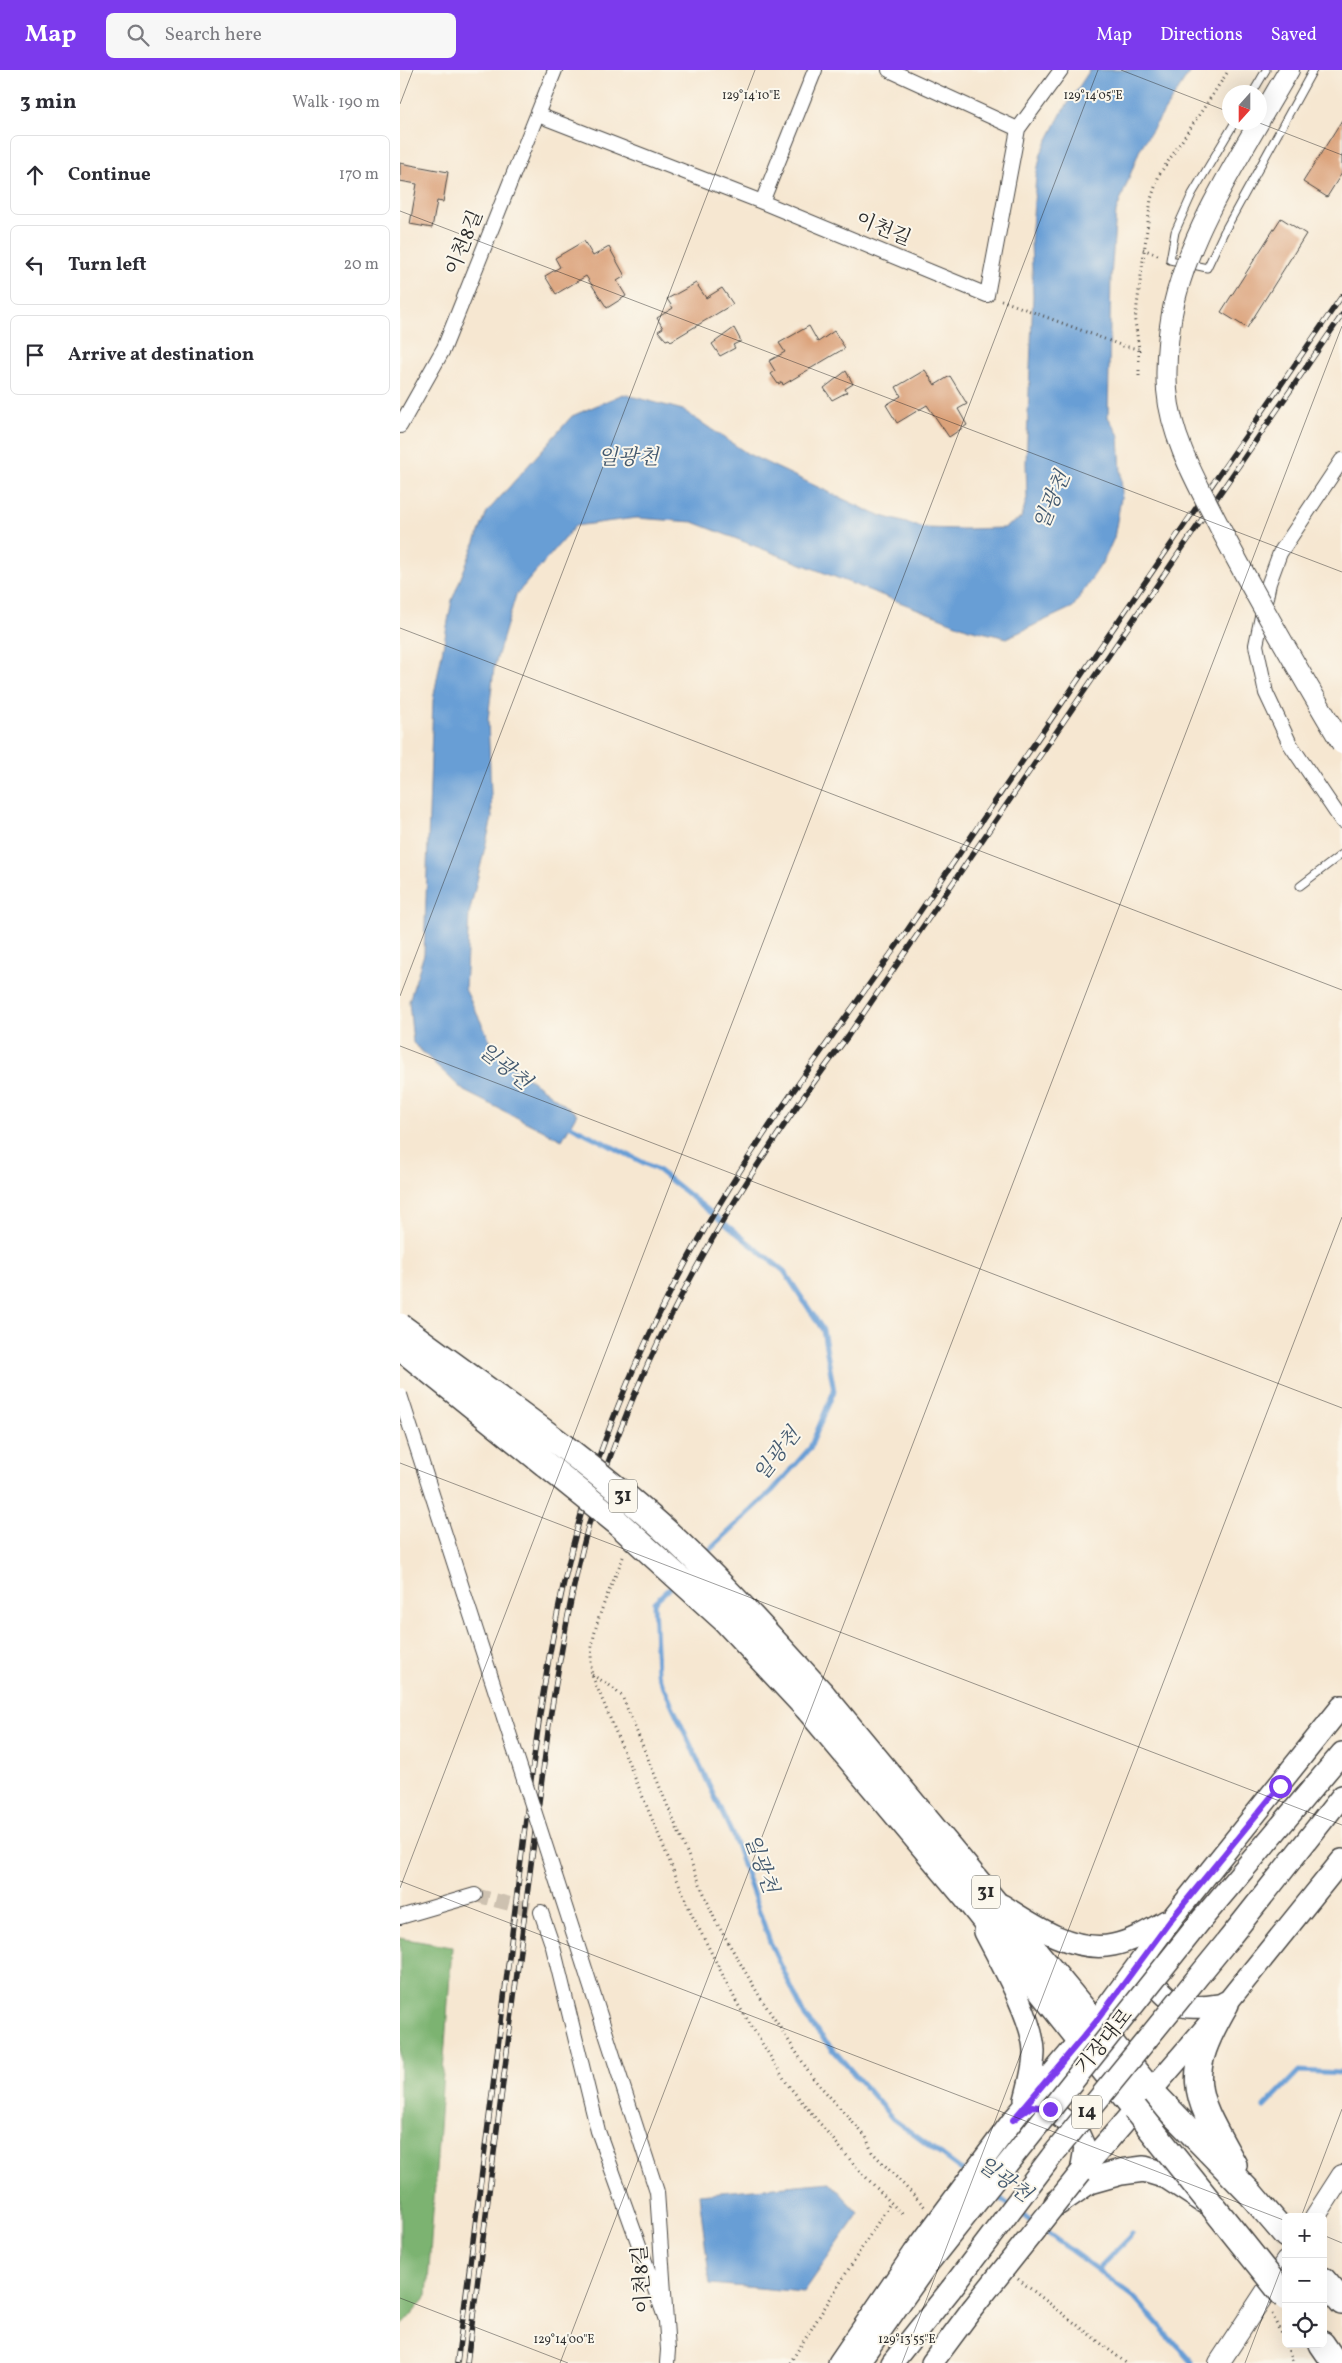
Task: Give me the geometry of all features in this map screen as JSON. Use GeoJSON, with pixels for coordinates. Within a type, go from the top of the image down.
{"type":"FeatureCollection","features":[{"type":"Feature","properties":{"kind":"highway","name":"31"},"geometry":{"type":"LineString","coordinates":[[400,1326],[538,1427],[659,1524],[743,1607],[815,1702],[1087,2031],[1135,2109]]}},
{"type":"Feature","properties":{"kind":"highway","name":"31"},"geometry":{"type":"LineString","coordinates":[[400,1347],[617,1522],[815,1702]]}},
{"type":"Feature","properties":{"kind":"highway"},"geometry":{"type":"LineString","coordinates":[[1226,2004],[1210,2031],[1197,2085],[1200,2101],[1210,2122],[1250,2194]]}},
{"type":"Feature","properties":{"kind":"highway","name":"31"},"geometry":{"type":"LineString","coordinates":[[1087,2031],[1151,2090]]}},
{"type":"Feature","properties":{"kind":"highway"},"geometry":{"type":"LineString","coordinates":[[1151,2090],[1282,2230]]}},
{"type":"Feature","properties":{"kind":"highway"},"geometry":{"type":"LineString","coordinates":[[1135,2109],[1217,2210],[1269,2298]]}},
{"type":"Feature","properties":{"kind":"highway"},"geometry":{"type":"LineString","coordinates":[[1055,2204],[1090,2181],[1121,2172],[1144,2169],[1167,2176],[1217,2210]]}},
{"type":"Feature","properties":{"kind":"highway"},"geometry":{"type":"LineString","coordinates":[[1327,2285],[1342,2302]]}},
{"type":"Feature","properties":{"kind":"highway"},"geometry":{"type":"LineString","coordinates":[[1325,2348],[1335,2363]]}},
{"type":"Feature","properties":{"kind":"main road"},"geometry":{"type":"LineString","coordinates":[[1267,108],[1289,70]]}},
{"type":"Feature","properties":{"kind":"main road"},"geometry":{"type":"LineString","coordinates":[[1254,130],[1205,218],[1191,251],[1177,294],[1172,318],[1167,390],[1172,419],[1190,470],[1243,572],[1342,744]]}},
{"type":"Feature","properties":{"kind":"main road"},"geometry":{"type":"LineString","coordinates":[[839,2363],[914,2253],[1018,2114],[1087,2031],[1173,1917],[1342,1706]]}},
{"type":"Feature","properties":{"kind":"main road","name":"기장대로"},"geometry":{"type":"LineString","coordinates":[[858,2363],[932,2259],[1202,1919],[1342,1753]]}},
{"type":"Feature","properties":{"kind":"main road","name":"기장대로"},"geometry":{"type":"LineString","coordinates":[[892,2363],[1051,2157],[1228,1940],[1342,1796]]}},
{"type":"Feature","properties":{"kind":"main road"},"geometry":{"type":"LineString","coordinates":[[932,2363],[972,2309],[1081,2172],[1226,2004],[1342,1860]]}},
{"type":"Feature","properties":{"kind":"main road"},"geometry":{"type":"LineString","coordinates":[[978,1897],[1070,1942],[1094,1946],[1113,1946],[1138,1937],[1173,1917]]}},
{"type":"Feature","properties":{"kind":"main road"},"geometry":{"type":"LineString","coordinates":[[978,1897],[1026,2021],[1034,2048],[1032,2074],[1018,2114]]}},
{"type":"Feature","properties":{"kind":"main road"},"geometry":{"type":"LineString","coordinates":[[1173,1917],[1154,1966],[1155,1984],[1169,2001],[1190,2008],[1226,2004]]}},
{"type":"Feature","properties":{"kind":"main road"},"geometry":{"type":"LineString","coordinates":[[1018,2114],[1032,2106],[1050,2109],[1077,2130],[1085,2148],[1081,2172]]}},
{"type":"Feature","properties":{"kind":"main road"},"geometry":{"type":"LineString","coordinates":[[1318,2213],[1342,2175]]}},
{"type":"Feature","properties":{"kind":"main road"},"geometry":{"type":"LineString","coordinates":[[1219,2363],[1269,2298],[1282,2270]]}},
{"type":"Feature","properties":{"kind":"street","name":"이천8길"},"geometry":{"type":"LineString","coordinates":[[400,426],[444,348],[555,70]]}},
{"type":"Feature","properties":{"kind":"street"},"geometry":{"type":"LineString","coordinates":[[762,202],[815,70]]}},
{"type":"Feature","properties":{"kind":"street"},"geometry":{"type":"LineString","coordinates":[[889,70],[1018,129]]}},
{"type":"Feature","properties":{"kind":"street","name":"이천길"},"geometry":{"type":"LineString","coordinates":[[538,115],[762,202],[987,295],[1018,129],[1061,70]]}},
{"type":"Feature","properties":{"kind":"street"},"geometry":{"type":"LineString","coordinates":[[1342,460],[1280,553],[1269,583],[1256,645],[1266,693],[1290,744],[1342,820]]}},
{"type":"Feature","properties":{"kind":"street","name":"이천8길"},"geometry":{"type":"LineString","coordinates":[[400,1395],[656,2192],[666,2320],[667,2363]]}},
{"type":"Feature","properties":{"kind":"street"},"geometry":{"type":"LineString","coordinates":[[400,1917],[475,1895]]}},
{"type":"Feature","properties":{"kind":"street"},"geometry":{"type":"LineString","coordinates":[[541,1912],[553,1947],[598,2131],[666,2320]]}},
{"type":"Feature","properties":{"kind":"lane"},"geometry":{"type":"LineString","coordinates":[[1256,85],[1266,70]]}},
{"type":"Feature","properties":{"kind":"lane"},"geometry":{"type":"LineString","coordinates":[[1230,130],[1192,194],[1175,232],[1170,260],[1207,268],[1224,232],[1314,70]]}},
{"type":"Feature","properties":{"kind":"lane"},"geometry":{"type":"LineString","coordinates":[[1300,886],[1342,854]]}},
{"type":"Feature","properties":{"kind":"path"},"geometry":{"type":"LineString","coordinates":[[1139,376],[1139,349],[1135,321],[1143,249],[1151,199],[1158,175],[1229,70]]}},
{"type":"Feature","properties":{"kind":"path"},"geometry":{"type":"LineString","coordinates":[[1143,249],[1170,260]]}},
{"type":"Feature","properties":{"kind":"path"},"geometry":{"type":"LineString","coordinates":[[1003,301],[1123,346],[1139,349]]}},
{"type":"Feature","properties":{"kind":"path"},"geometry":{"type":"LineString","coordinates":[[623,1556],[594,1633],[592,1675],[692,1915],[737,2003],[788,2084],[857,2168],[902,2214]]}},
{"type":"Feature","properties":{"kind":"path"},"geometry":{"type":"LineString","coordinates":[[592,1675],[609,1684],[622,1696],[715,1920],[760,1997],[813,2078],[866,2137],[872,2152],[918,2202],[933,2214]]}},
{"type":"Feature","properties":{"kind":"path"},"geometry":{"type":"LineString","coordinates":[[790,2363],[890,2203]]}},
{"type":"Feature","properties":{"kind":"path"},"geometry":{"type":"LineString","coordinates":[[1010,2274],[1126,2363]]}},
{"type":"Feature","properties":{"kind":"path"},"geometry":{"type":"LineString","coordinates":[[1269,2298],[1294,2363]]}},
{"type":"Feature","properties":{"kind":"green space"},"geometry":{"type":"Polygon","coordinates":[[[400,1938],[452,1947],[427,2296],[400,2328],[400,1938]]]}},
{"type":"Feature","properties":{"kind":"water","name":"일광천"},"geometry":{"type":"Polygon","coordinates":[[[1090,70],[1191,70],[1140,149],[1116,212],[1111,277],[1108,417],[1119,435],[1122,493],[1114,538],[1104,560],[1073,607],[1007,638],[969,629],[693,522],[636,518],[575,526],[516,595],[494,668],[488,720],[492,818],[469,914],[465,989],[497,1055],[577,1114],[562,1140],[464,1091],[413,1043],[409,1001],[424,954],[433,700],[452,600],[487,512],[572,416],[623,394],[683,410],[748,454],[875,514],[924,528],[1004,528],[1021,518],[1027,498],[1026,463],[1033,296],[1031,241],[1036,176],[1041,153],[1061,114],[1090,70]]]}},
{"type":"Feature","properties":{"kind":"water"},"geometry":{"type":"Polygon","coordinates":[[[830,2182],[859,2213],[804,2292],[710,2284],[699,2194],[830,2182]]]}},
{"type":"Feature","properties":{"kind":"building"},"geometry":{"type":"Polygon","coordinates":[[[1342,120],[1342,173],[1327,197],[1303,182],[1342,120]]]}},
{"type":"Feature","properties":{"kind":"building"},"geometry":{"type":"Polygon","coordinates":[[[400,163],[448,172],[443,202],[437,201],[432,228],[410,224],[417,184],[400,181],[400,163]]]}},
{"type":"Feature","properties":{"kind":"building"},"geometry":{"type":"Polygon","coordinates":[[[1281,218],[1306,234],[1247,328],[1221,312],[1281,218]]]}},
{"type":"Feature","properties":{"kind":"building"},"geometry":{"type":"Polygon","coordinates":[[[584,241],[593,256],[609,247],[625,276],[617,281],[626,296],[607,308],[586,276],[556,294],[545,276],[560,267],[555,258],[584,241]]]}},
{"type":"Feature","properties":{"kind":"building"},"geometry":{"type":"Polygon","coordinates":[[[696,283],[706,298],[722,288],[733,304],[671,341],[669,339],[666,340],[658,331],[663,328],[657,318],[673,308],[667,299],[696,283]]]}},
{"type":"Feature","properties":{"kind":"building"},"geometry":{"type":"Polygon","coordinates":[[[809,326],[818,342],[834,331],[845,348],[783,385],[782,382],[778,384],[771,374],[775,371],[769,361],[785,352],[779,343],[809,326]]]}},
{"type":"Feature","properties":{"kind":"building"},"geometry":{"type":"Polygon","coordinates":[[[734,328],[741,341],[733,345],[735,348],[720,356],[712,344],[734,328]]]}},
{"type":"Feature","properties":{"kind":"building"},"geometry":{"type":"Polygon","coordinates":[[[925,370],[935,385],[950,376],[967,404],[958,409],[967,425],[949,437],[927,405],[897,423],[886,405],[901,396],[896,387],[925,370]]]}},
{"type":"Feature","properties":{"kind":"building"},"geometry":{"type":"Polygon","coordinates":[[[846,371],[853,384],[845,389],[847,392],[832,400],[824,388],[846,371]]]}},
{"type":"Feature","properties":{"kind":"waterway","name":"일광천"},"geometry":{"type":"LineString","coordinates":[[565,1123],[658,1170],[784,1271],[823,1330],[834,1391],[810,1448],[772,1491],[702,1557]]}},
{"type":"Feature","properties":{"kind":"waterway","name":"일광천"},"geometry":{"type":"LineString","coordinates":[[674,1584],[654,1602],[657,1673],[733,1836],[770,1942],[805,2017],[893,2119],[967,2174]]}},
{"type":"Feature","properties":{"kind":"waterway"},"geometry":{"type":"LineString","coordinates":[[1264,2107],[1299,2071],[1342,2073]]}},
{"type":"Feature","properties":{"kind":"waterway","name":"일광천"},"geometry":{"type":"LineString","coordinates":[[992,2192],[1009,2205]]}},
{"type":"Feature","properties":{"kind":"waterway","name":"일광천"},"geometry":{"type":"LineString","coordinates":[[1016,2210],[1033,2223]]}},
{"type":"Feature","properties":{"kind":"waterway","name":"일광천"},"geometry":{"type":"LineString","coordinates":[[1042,2229],[1134,2297],[1192,2363]]}},
{"type":"Feature","properties":{"kind":"waterway"},"geometry":{"type":"LineString","coordinates":[[1097,2270],[1132,2234]]}},
{"type":"Feature","properties":{"kind":"tunnel"},"geometry":{"type":"LineString","coordinates":[[475,1895],[541,1912]]}},
{"type":"Feature","properties":{"kind":"railway"},"geometry":{"type":"LineString","coordinates":[[457,2363],[538,1725],[547,1669],[569,1559],[584,1505],[614,1416],[644,1347],[677,1279],[753,1150],[904,935],[1342,296]]}},
{"type":"Feature","properties":{"kind":"railway"},"geometry":{"type":"LineString","coordinates":[[467,2363],[549,1724],[566,1624],[580,1557],[598,1492],[631,1403],[683,1292],[712,1239],[777,1135],[848,1036],[1342,315]]}},
{"type":"Feature","properties":{"kind":"route"},"geometry":{"type":"LineString","coordinates":[[1050,2109],[1032,2106],[1013,2120],[1095,2023],[1173,1917],[1280,1786]]}}]}
